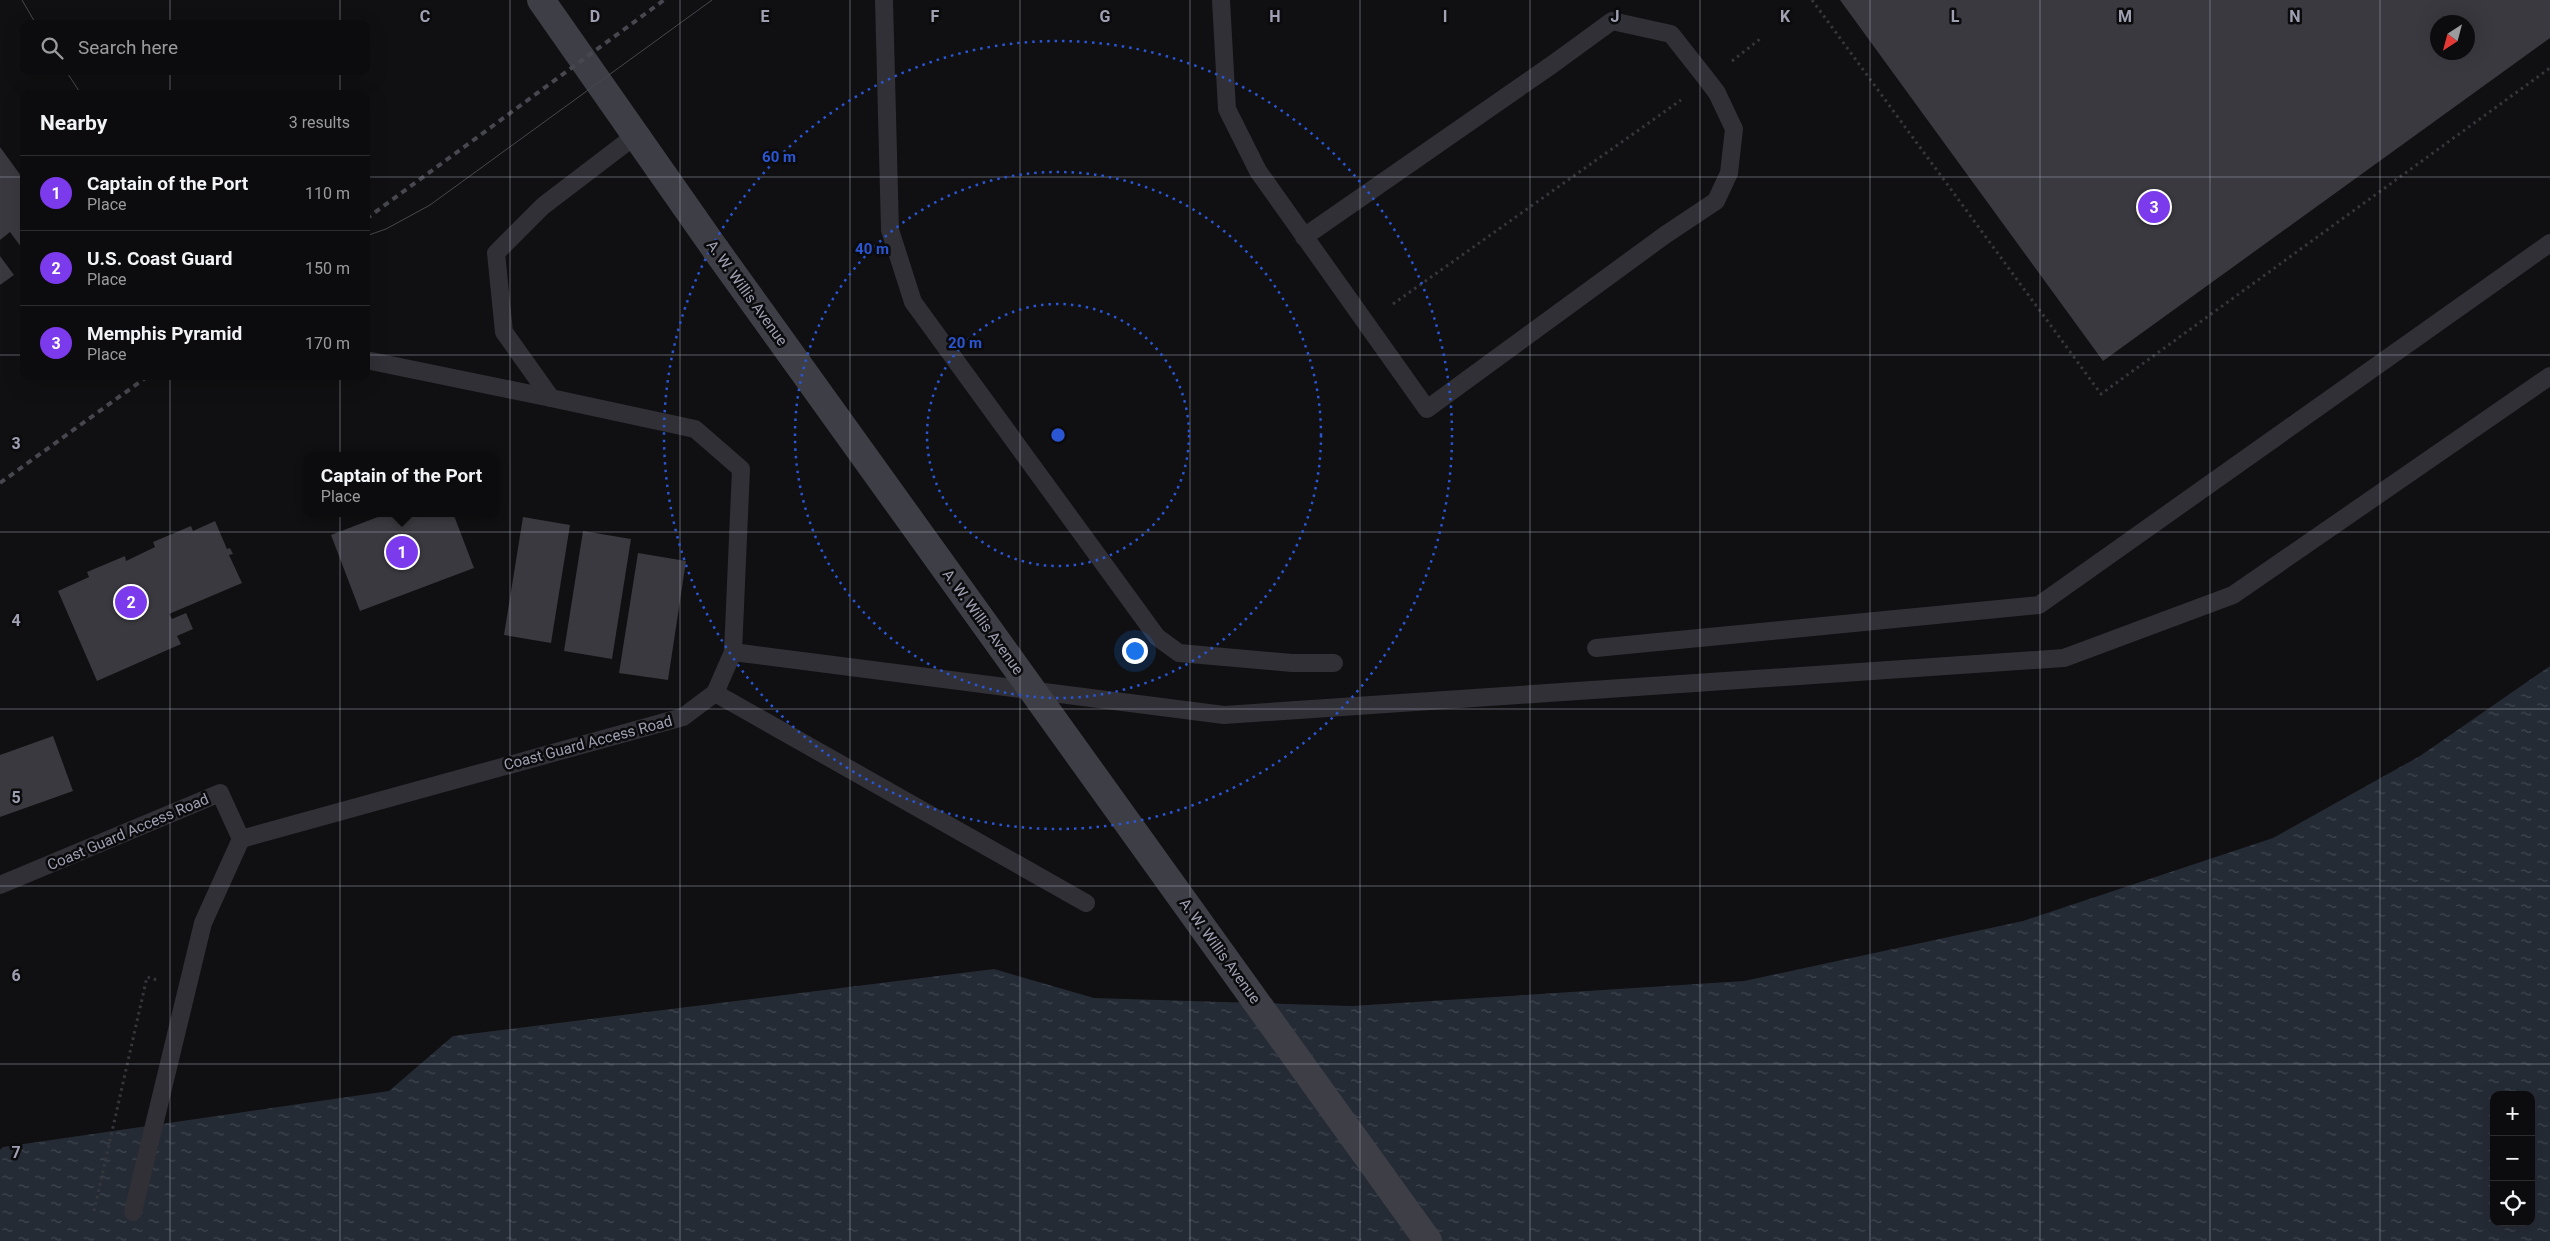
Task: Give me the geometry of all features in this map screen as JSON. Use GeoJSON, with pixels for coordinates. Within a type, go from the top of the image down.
{"type":"FeatureCollection","features":[{"type":"Feature","properties":{"kind":"main road","name":"A. W. Willis Avenue"},"geometry":{"type":"LineString","coordinates":[[542,0],[716,250],[1428,1241]]}},
{"type":"Feature","properties":{"kind":"lane"},"geometry":{"type":"LineString","coordinates":[[884,0],[890,230],[913,302],[1157,638],[1179,653],[1292,663],[1334,663]]}},
{"type":"Feature","properties":{"kind":"lane"},"geometry":{"type":"LineString","coordinates":[[1221,0],[1227,109],[1258,171],[1304,237],[1426,409],[1665,235],[1716,201],[1729,173],[1734,129],[1717,92],[1671,34],[1612,20],[1553,64],[1304,237]]}},
{"type":"Feature","properties":{"kind":"lane"},"geometry":{"type":"LineString","coordinates":[[551,398],[504,332],[496,253],[543,206],[636,135]]}},
{"type":"Feature","properties":{"kind":"lane"},"geometry":{"type":"LineString","coordinates":[[1596,648],[2039,605],[2550,243]]}},
{"type":"Feature","properties":{"kind":"lane"},"geometry":{"type":"LineString","coordinates":[[370,361],[695,429],[741,469],[733,652],[715,693],[1086,903]]}},
{"type":"Feature","properties":{"kind":"lane"},"geometry":{"type":"LineString","coordinates":[[733,652],[1224,715],[2064,658],[2233,595],[2550,376]]}},
{"type":"Feature","properties":{"kind":"lane","name":"Coast Guard Access Road"},"geometry":{"type":"LineString","coordinates":[[0,885],[220,793],[241,839],[683,716],[715,693]]}},
{"type":"Feature","properties":{"kind":"lane"},"geometry":{"type":"LineString","coordinates":[[133,1212],[203,923],[241,839]]}},
{"type":"Feature","properties":{"kind":"path"},"geometry":{"type":"LineString","coordinates":[[1812,0],[2102,394],[2550,68]]}},
{"type":"Feature","properties":{"kind":"path"},"geometry":{"type":"LineString","coordinates":[[1366,324],[1708,80],[1760,39]]}},
{"type":"Feature","properties":{"kind":"path"},"geometry":{"type":"LineString","coordinates":[[94,1211],[148,978],[161,981]]}},
{"type":"Feature","properties":{"kind":"water"},"geometry":{"type":"Polygon","coordinates":[[[2550,666],[2550,1241],[0,1241],[0,1150],[3,1147],[389,1091],[453,1036],[994,969],[1094,998],[1352,1006],[1744,981],[2023,921],[2273,838],[2420,756],[2550,666]]]}},
{"type":"Feature","properties":{"kind":"building"},"geometry":{"type":"Polygon","coordinates":[[[1840,0],[2550,0],[2550,38],[2103,361],[1840,0]]]}},
{"type":"Feature","properties":{"kind":"building"},"geometry":{"type":"Polygon","coordinates":[[[0,147],[20,174],[20,246],[10,232],[0,240],[0,147]]]}},
{"type":"Feature","properties":{"kind":"building"},"geometry":{"type":"Polygon","coordinates":[[[0,256],[14,275],[0,285],[0,256]]]}},
{"type":"Feature","properties":{"kind":"building"},"geometry":{"type":"Polygon","coordinates":[[[378,517],[455,517],[474,568],[360,611],[331,535],[378,517]]]}},
{"type":"Feature","properties":{"kind":"building"},"geometry":{"type":"Polygon","coordinates":[[[523,517],[570,525],[551,643],[504,635],[523,517]]]}},
{"type":"Feature","properties":{"kind":"building"},"geometry":{"type":"Polygon","coordinates":[[[215,521],[227,549],[230,548],[233,554],[229,555],[242,583],[169,614],[172,619],[186,613],[193,629],[177,636],[181,644],[97,681],[58,591],[89,577],[87,572],[125,556],[126,561],[155,547],[153,542],[191,526],[193,531],[215,521]]]}},
{"type":"Feature","properties":{"kind":"building"},"geometry":{"type":"Polygon","coordinates":[[[583,531],[631,539],[612,659],[564,651],[583,531]]]}},
{"type":"Feature","properties":{"kind":"building"},"geometry":{"type":"Polygon","coordinates":[[[638,553],[686,561],[668,680],[619,673],[638,553]]]}},
{"type":"Feature","properties":{"kind":"building"},"geometry":{"type":"Polygon","coordinates":[[[53,736],[73,791],[0,817],[0,755],[53,736]]]}},
{"type":"Feature","properties":{"kind":"tram line"},"geometry":{"type":"LineString","coordinates":[[22,0],[34,20]]}},
{"type":"Feature","properties":{"kind":"tram line"},"geometry":{"type":"LineString","coordinates":[[370,235],[386,229],[430,205],[712,0]]}},
{"type":"Feature","properties":{"kind":"tram line"},"geometry":{"type":"LineString","coordinates":[[69,75],[78,90]]}},
{"type":"Feature","properties":{"kind":"railway"},"geometry":{"type":"LineString","coordinates":[[370,216],[664,0]]}},
{"type":"Feature","properties":{"kind":"railway"},"geometry":{"type":"LineString","coordinates":[[0,483],[142,380]]}},
{"type":"Feature","properties":{"kind":"place","name":"Memphis Pyramid"},"geometry":{"type":"Point","coordinates":[2154,207]}},
{"type":"Feature","properties":{"kind":"place","name":"Captain of the Port"},"geometry":{"type":"Point","coordinates":[402,552]}},
{"type":"Feature","properties":{"kind":"place","name":"U.S. Coast Guard"},"geometry":{"type":"Point","coordinates":[131,602]}}]}
